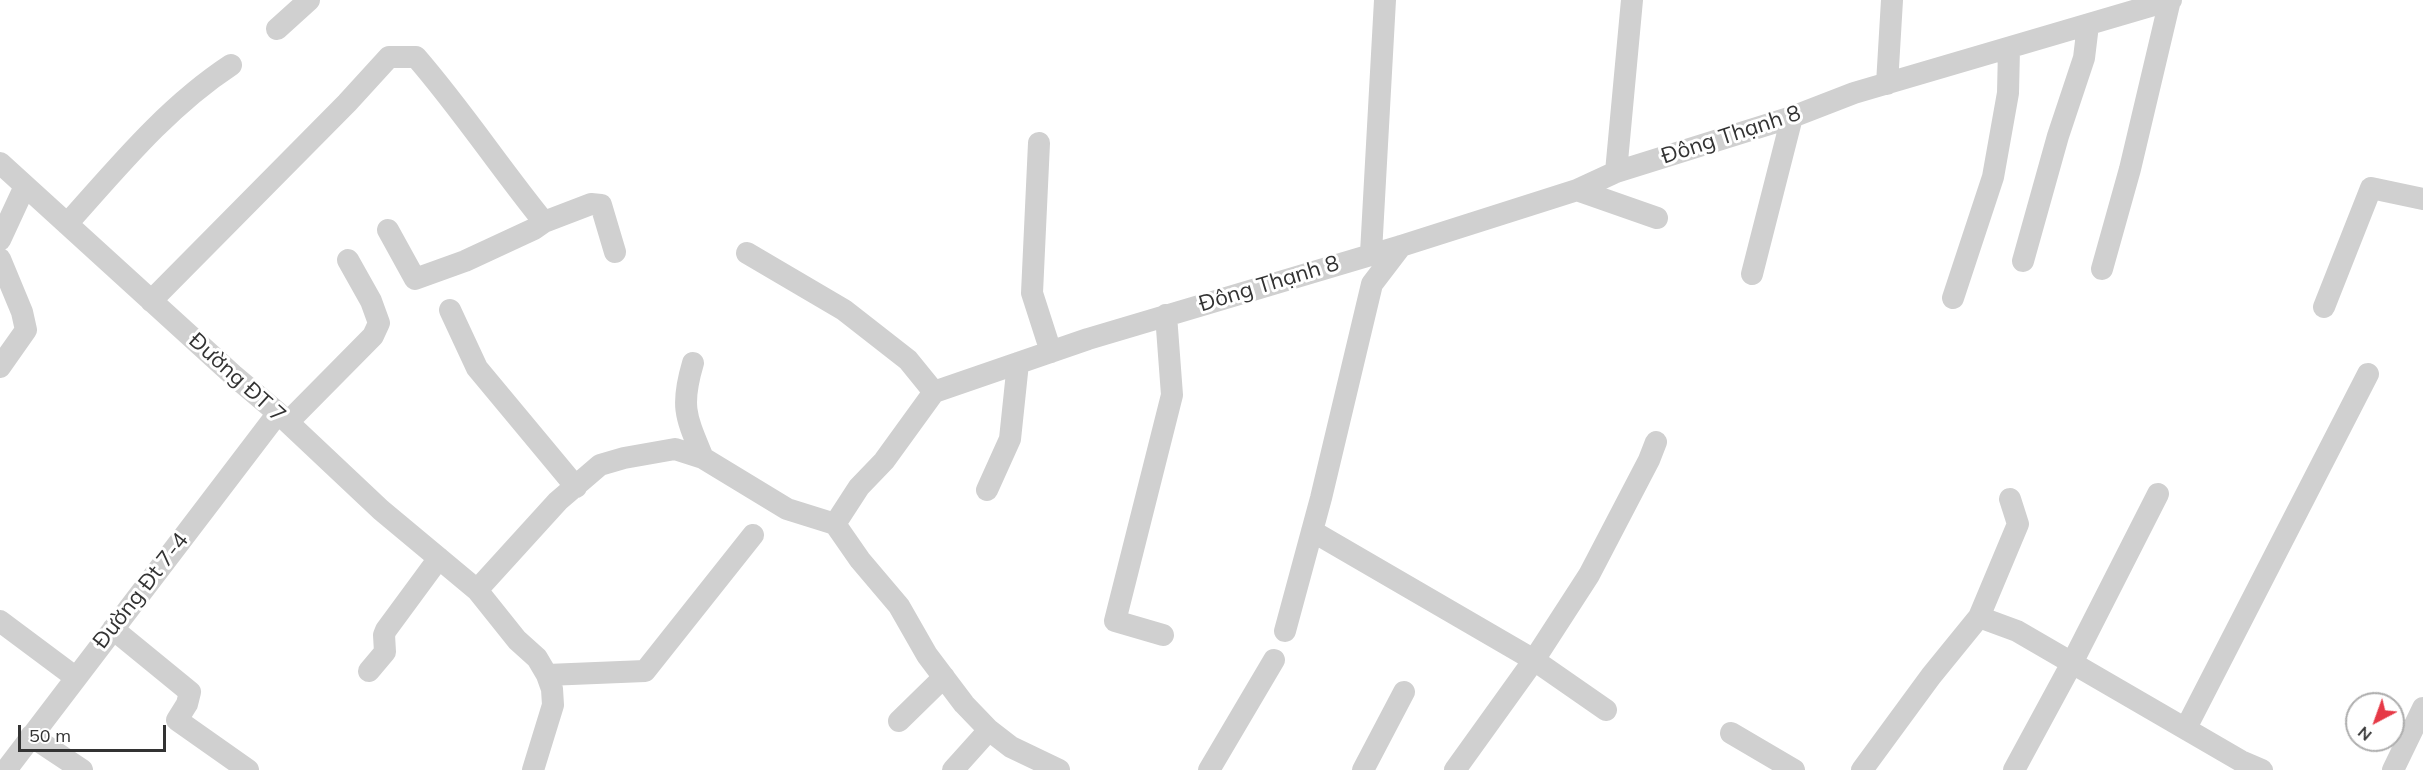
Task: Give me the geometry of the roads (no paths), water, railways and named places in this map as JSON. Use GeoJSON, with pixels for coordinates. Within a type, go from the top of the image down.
{"type":"FeatureCollection","features":[{"type":"Feature","properties":{"kind":"street"},"geometry":{"type":"LineString","coordinates":[[278,29],[309,0]]}},
{"type":"Feature","properties":{"kind":"street"},"geometry":{"type":"LineString","coordinates":[[1371,253],[1385,0]]}},
{"type":"Feature","properties":{"kind":"street"},"geometry":{"type":"LineString","coordinates":[[1617,172],[1632,0]]}},
{"type":"Feature","properties":{"kind":"street"},"geometry":{"type":"LineString","coordinates":[[1887,84],[1892,0]]}},
{"type":"Feature","properties":{"kind":"street"},"geometry":{"type":"LineString","coordinates":[[2102,269],[2130,169],[2171,0]]}},
{"type":"Feature","properties":{"kind":"street","name":"Đông Thạnh 8"},"geometry":{"type":"LineString","coordinates":[[934,392],[1166,315],[1401,246],[1577,190],[1617,172],[1792,117],[1854,93],[2171,0]]}},
{"type":"Feature","properties":{"kind":"street"},"geometry":{"type":"LineString","coordinates":[[2022,261],[2058,136],[2084,58],[2088,25]]}},
{"type":"Feature","properties":{"kind":"street"},"geometry":{"type":"LineString","coordinates":[[1953,298],[1993,177],[2008,93],[2009,49]]}},
{"type":"Feature","properties":{"kind":"street"},"geometry":{"type":"LineString","coordinates":[[151,301],[348,103],[389,57],[416,57],[449,96],[544,222]]}},
{"type":"Feature","properties":{"kind":"street"},"geometry":{"type":"LineString","coordinates":[[67,224],[132,151],[181,103],[231,65]]}},
{"type":"Feature","properties":{"kind":"street"},"geometry":{"type":"LineString","coordinates":[[1752,274],[1792,117]]}},
{"type":"Feature","properties":{"kind":"street"},"geometry":{"type":"LineString","coordinates":[[1039,143],[1032,294],[1051,352]]}},
{"type":"Feature","properties":{"kind":"street","name":"Đường ĐT 7"},"geometry":{"type":"LineString","coordinates":[[0,163],[283,418],[381,510],[477,590],[517,640],[537,658],[548,675]]}},
{"type":"Feature","properties":{"kind":"street"},"geometry":{"type":"LineString","coordinates":[[0,240],[25,186]]}},
{"type":"Feature","properties":{"kind":"street"},"geometry":{"type":"LineString","coordinates":[[2324,307],[2355,223],[2372,188],[2423,199]]}},
{"type":"Feature","properties":{"kind":"street"},"geometry":{"type":"LineString","coordinates":[[1577,190],[1657,219]]}},
{"type":"Feature","properties":{"kind":"street"},"geometry":{"type":"LineString","coordinates":[[388,230],[415,279],[465,261],[544,222],[591,204],[602,205],[615,252]]}},
{"type":"Feature","properties":{"kind":"street"},"geometry":{"type":"LineString","coordinates":[[1285,631],[1351,378],[1372,284],[1401,246]]}},
{"type":"Feature","properties":{"kind":"street"},"geometry":{"type":"LineString","coordinates":[[747,254],[844,310],[908,360],[934,392],[890,454],[859,487],[834,524]]}},
{"type":"Feature","properties":{"kind":"street"},"geometry":{"type":"LineString","coordinates":[[0,259],[26,330],[0,367]]}},
{"type":"Feature","properties":{"kind":"street","name":"Đường Đt 7-4"},"geometry":{"type":"LineString","coordinates":[[6,770],[75,677],[283,418],[373,336],[380,324],[371,300],[348,260]]}},
{"type":"Feature","properties":{"kind":"street"},"geometry":{"type":"LineString","coordinates":[[450,310],[477,368],[576,487]]}},
{"type":"Feature","properties":{"kind":"street"},"geometry":{"type":"LineString","coordinates":[[1163,635],[1115,621],[1172,395],[1166,315]]}},
{"type":"Feature","properties":{"kind":"street"},"geometry":{"type":"LineString","coordinates":[[693,363],[685,390],[687,419],[703,458]]}},
{"type":"Feature","properties":{"kind":"street"},"geometry":{"type":"LineString","coordinates":[[987,490],[1010,439],[1018,363]]}},
{"type":"Feature","properties":{"kind":"street"},"geometry":{"type":"LineString","coordinates":[[2186,728],[2368,374]]}},
{"type":"Feature","properties":{"kind":"street"},"geometry":{"type":"LineString","coordinates":[[1455,770],[1534,660],[1590,575],[1656,442]]}},
{"type":"Feature","properties":{"kind":"street"},"geometry":{"type":"LineString","coordinates":[[477,590],[558,501],[600,465],[624,458],[675,449],[703,458],[787,509],[834,524],[860,560],[899,606],[927,655],[964,704],[989,730],[1011,747],[1059,770]]}},
{"type":"Feature","properties":{"kind":"street"},"geometry":{"type":"LineString","coordinates":[[2014,770],[2072,663],[2158,494]]}},
{"type":"Feature","properties":{"kind":"street"},"geometry":{"type":"LineString","coordinates":[[1862,770],[1931,676],[1979,616],[2018,524],[2010,499]]}},
{"type":"Feature","properties":{"kind":"street"},"geometry":{"type":"LineString","coordinates":[[1312,531],[1534,660],[1606,710]]}},
{"type":"Feature","properties":{"kind":"street"},"geometry":{"type":"LineString","coordinates":[[533,770],[553,705],[548,675],[645,671],[753,535]]}},
{"type":"Feature","properties":{"kind":"street"},"geometry":{"type":"LineString","coordinates":[[369,671],[384,652],[386,630],[440,558]]}},
{"type":"Feature","properties":{"kind":"street"},"geometry":{"type":"LineString","coordinates":[[1979,616],[2017,630],[2186,728],[2246,767]]}},
{"type":"Feature","properties":{"kind":"street"},"geometry":{"type":"LineString","coordinates":[[0,621],[75,677]]}},
{"type":"Feature","properties":{"kind":"street"},"geometry":{"type":"LineString","coordinates":[[113,629],[190,692],[187,704],[177,720],[248,770]]}},
{"type":"Feature","properties":{"kind":"street"},"geometry":{"type":"LineString","coordinates":[[1209,770],[1274,660]]}},
{"type":"Feature","properties":{"kind":"street"},"geometry":{"type":"LineString","coordinates":[[899,721],[944,677]]}},
{"type":"Feature","properties":{"kind":"street"},"geometry":{"type":"LineString","coordinates":[[1363,770],[1404,692]]}},
{"type":"Feature","properties":{"kind":"street"},"geometry":{"type":"LineString","coordinates":[[2393,770],[2423,708]]}},
{"type":"Feature","properties":{"kind":"street"},"geometry":{"type":"LineString","coordinates":[[953,770],[989,730]]}},
{"type":"Feature","properties":{"kind":"street"},"geometry":{"type":"LineString","coordinates":[[1731,733],[1794,770]]}},
{"type":"Feature","properties":{"kind":"street"},"geometry":{"type":"LineString","coordinates":[[31,736],[82,770]]}}]}
